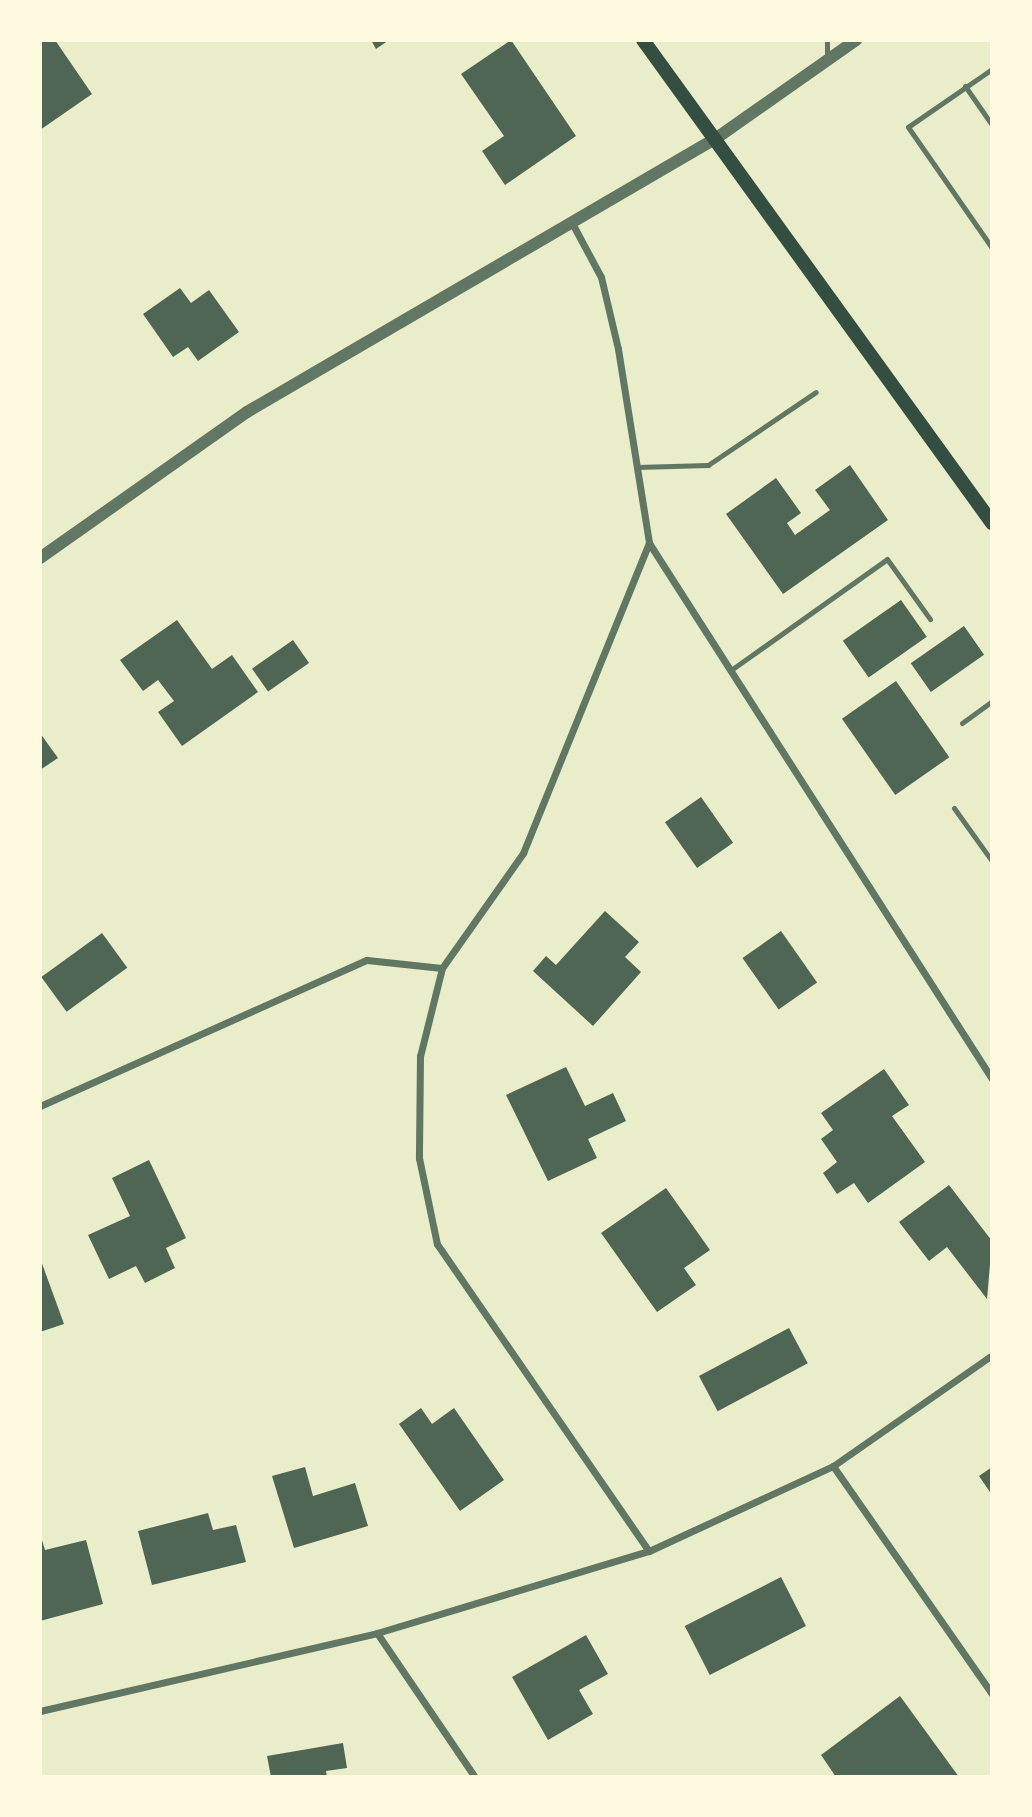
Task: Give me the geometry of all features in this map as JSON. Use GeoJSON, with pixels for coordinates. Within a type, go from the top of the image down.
{"type":"FeatureCollection","features":[{"type":"Feature","properties":{"kind":"main road"},"geometry":{"type":"LineString","coordinates":[[643,40],[718,137],[992,523]]}},
{"type":"Feature","properties":{"kind":"street"},"geometry":{"type":"LineString","coordinates":[[40,558],[247,412],[718,137],[856,40]]}},
{"type":"Feature","properties":{"kind":"street"},"geometry":{"type":"LineString","coordinates":[[572,223],[601,277],[649,543],[992,1079]]}},
{"type":"Feature","properties":{"kind":"street"},"geometry":{"type":"LineString","coordinates":[[649,543],[523,853],[442,968],[420,1055],[419,1158],[437,1244],[649,1551]]}},
{"type":"Feature","properties":{"kind":"street"},"geometry":{"type":"LineString","coordinates":[[40,1107],[367,960],[442,968]]}},
{"type":"Feature","properties":{"kind":"street"},"geometry":{"type":"LineString","coordinates":[[40,1712],[377,1633],[649,1551],[833,1466],[992,1355]]}},
{"type":"Feature","properties":{"kind":"street"},"geometry":{"type":"LineString","coordinates":[[833,1466],[992,1694]]}},
{"type":"Feature","properties":{"kind":"street"},"geometry":{"type":"LineString","coordinates":[[377,1633],[475,1777]]}},
{"type":"Feature","properties":{"kind":"lane"},"geometry":{"type":"LineString","coordinates":[[827,40],[827,61]]}},
{"type":"Feature","properties":{"kind":"lane"},"geometry":{"type":"LineString","coordinates":[[992,69],[908,127],[992,248]]}},
{"type":"Feature","properties":{"kind":"lane"},"geometry":{"type":"LineString","coordinates":[[965,86],[992,125]]}},
{"type":"Feature","properties":{"kind":"lane"},"geometry":{"type":"LineString","coordinates":[[637,467],[708,465],[816,392]]}},
{"type":"Feature","properties":{"kind":"lane"},"geometry":{"type":"LineString","coordinates":[[731,670],[887,559],[930,619]]}},
{"type":"Feature","properties":{"kind":"lane"},"geometry":{"type":"LineString","coordinates":[[961,723],[992,701]]}},
{"type":"Feature","properties":{"kind":"lane"},"geometry":{"type":"LineString","coordinates":[[954,808],[992,861]]}},
{"type":"Feature","properties":{"kind":"building"},"geometry":{"type":"Polygon","coordinates":[[[40,40],[55,40],[92,94],[40,130],[40,40]]]}},
{"type":"Feature","properties":{"kind":"building"},"geometry":{"type":"Polygon","coordinates":[[[371,40],[389,40],[376,49],[371,40]]]}},
{"type":"Feature","properties":{"kind":"building"},"geometry":{"type":"Polygon","coordinates":[[[511,40],[576,136],[505,185],[482,151],[504,136],[461,74],[511,40]]]}},
{"type":"Feature","properties":{"kind":"building"},"geometry":{"type":"Polygon","coordinates":[[[180,288],[191,303],[209,290],[239,332],[198,361],[188,347],[173,357],[143,314],[180,288]]]}},
{"type":"Feature","properties":{"kind":"building"},"geometry":{"type":"Polygon","coordinates":[[[850,465],[888,520],[783,594],[726,514],[776,478],[801,513],[787,523],[795,535],[830,510],[815,490],[850,465]]]}},
{"type":"Feature","properties":{"kind":"building"},"geometry":{"type":"Polygon","coordinates":[[[901,600],[927,637],[869,678],[843,641],[901,600]]]}},
{"type":"Feature","properties":{"kind":"building"},"geometry":{"type":"Polygon","coordinates":[[[177,620],[212,669],[232,655],[258,692],[182,746],[158,712],[174,701],[158,680],[143,691],[120,660],[177,620]]]}},
{"type":"Feature","properties":{"kind":"building"},"geometry":{"type":"Polygon","coordinates":[[[964,626],[984,655],[931,692],[911,663],[964,626]]]}},
{"type":"Feature","properties":{"kind":"building"},"geometry":{"type":"Polygon","coordinates":[[[293,640],[309,663],[268,692],[252,669],[293,640]]]}},
{"type":"Feature","properties":{"kind":"building"},"geometry":{"type":"Polygon","coordinates":[[[896,681],[949,757],[895,795],[842,719],[896,681]]]}},
{"type":"Feature","properties":{"kind":"building"},"geometry":{"type":"Polygon","coordinates":[[[40,733],[58,758],[40,770],[40,733]]]}},
{"type":"Feature","properties":{"kind":"building"},"geometry":{"type":"Polygon","coordinates":[[[701,797],[733,843],[697,868],[665,822],[701,797]]]}},
{"type":"Feature","properties":{"kind":"building"},"geometry":{"type":"Polygon","coordinates":[[[605,911],[639,942],[625,957],[641,972],[593,1026],[533,971],[546,956],[556,965],[605,911]]]}},
{"type":"Feature","properties":{"kind":"building"},"geometry":{"type":"Polygon","coordinates":[[[781,931],[817,983],[779,1010],[742,958],[781,931]]]}},
{"type":"Feature","properties":{"kind":"building"},"geometry":{"type":"Polygon","coordinates":[[[102,933],[127,968],[67,1012],[41,977],[102,933]]]}},
{"type":"Feature","properties":{"kind":"building"},"geometry":{"type":"Polygon","coordinates":[[[566,1067],[585,1106],[613,1093],[626,1121],[588,1139],[597,1158],[548,1181],[506,1095],[566,1067]]]}},
{"type":"Feature","properties":{"kind":"building"},"geometry":{"type":"Polygon","coordinates":[[[884,1069],[909,1105],[892,1116],[925,1162],[868,1203],[854,1183],[837,1194],[823,1173],[837,1162],[821,1139],[833,1130],[821,1113],[884,1069]]]}},
{"type":"Feature","properties":{"kind":"building"},"geometry":{"type":"Polygon","coordinates":[[[149,1160],[186,1238],[166,1248],[175,1268],[145,1283],[136,1266],[109,1279],[88,1235],[130,1216],[112,1178],[149,1160]]]}},
{"type":"Feature","properties":{"kind":"building"},"geometry":{"type":"Polygon","coordinates":[[[949,1185],[992,1241],[987,1299],[947,1247],[929,1261],[899,1222],[949,1185]]]}},
{"type":"Feature","properties":{"kind":"building"},"geometry":{"type":"Polygon","coordinates":[[[666,1188],[710,1250],[684,1268],[696,1285],[657,1312],[601,1233],[666,1188]]]}},
{"type":"Feature","properties":{"kind":"building"},"geometry":{"type":"Polygon","coordinates":[[[40,1258],[64,1324],[40,1332],[40,1258]]]}},
{"type":"Feature","properties":{"kind":"building"},"geometry":{"type":"Polygon","coordinates":[[[789,1328],[808,1363],[718,1411],[699,1376],[789,1328]]]}},
{"type":"Feature","properties":{"kind":"building"},"geometry":{"type":"Polygon","coordinates":[[[421,1408],[432,1424],[454,1408],[504,1480],[460,1511],[399,1424],[421,1408]]]}},
{"type":"Feature","properties":{"kind":"building"},"geometry":{"type":"Polygon","coordinates":[[[305,1467],[313,1496],[355,1483],[368,1526],[294,1548],[272,1476],[305,1467]]]}},
{"type":"Feature","properties":{"kind":"building"},"geometry":{"type":"Polygon","coordinates":[[[992,1467],[992,1495],[979,1476],[992,1467]]]}},
{"type":"Feature","properties":{"kind":"building"},"geometry":{"type":"Polygon","coordinates":[[[208,1513],[213,1530],[236,1525],[246,1562],[152,1585],[138,1531],[208,1513]]]}},
{"type":"Feature","properties":{"kind":"building"},"geometry":{"type":"Polygon","coordinates":[[[41,1537],[45,1550],[86,1540],[103,1604],[40,1621],[41,1537]]]}},
{"type":"Feature","properties":{"kind":"building"},"geometry":{"type":"Polygon","coordinates":[[[781,1577],[806,1626],[710,1675],[685,1626],[781,1577]]]}},
{"type":"Feature","properties":{"kind":"building"},"geometry":{"type":"Polygon","coordinates":[[[586,1635],[608,1674],[579,1690],[593,1714],[548,1740],[512,1677],[586,1635]]]}},
{"type":"Feature","properties":{"kind":"building"},"geometry":{"type":"Polygon","coordinates":[[[900,1696],[959,1777],[836,1777],[821,1755],[900,1696]]]}},
{"type":"Feature","properties":{"kind":"building"},"geometry":{"type":"Polygon","coordinates":[[[343,1743],[347,1768],[326,1771],[327,1777],[271,1777],[267,1756],[343,1743]]]}}]}
